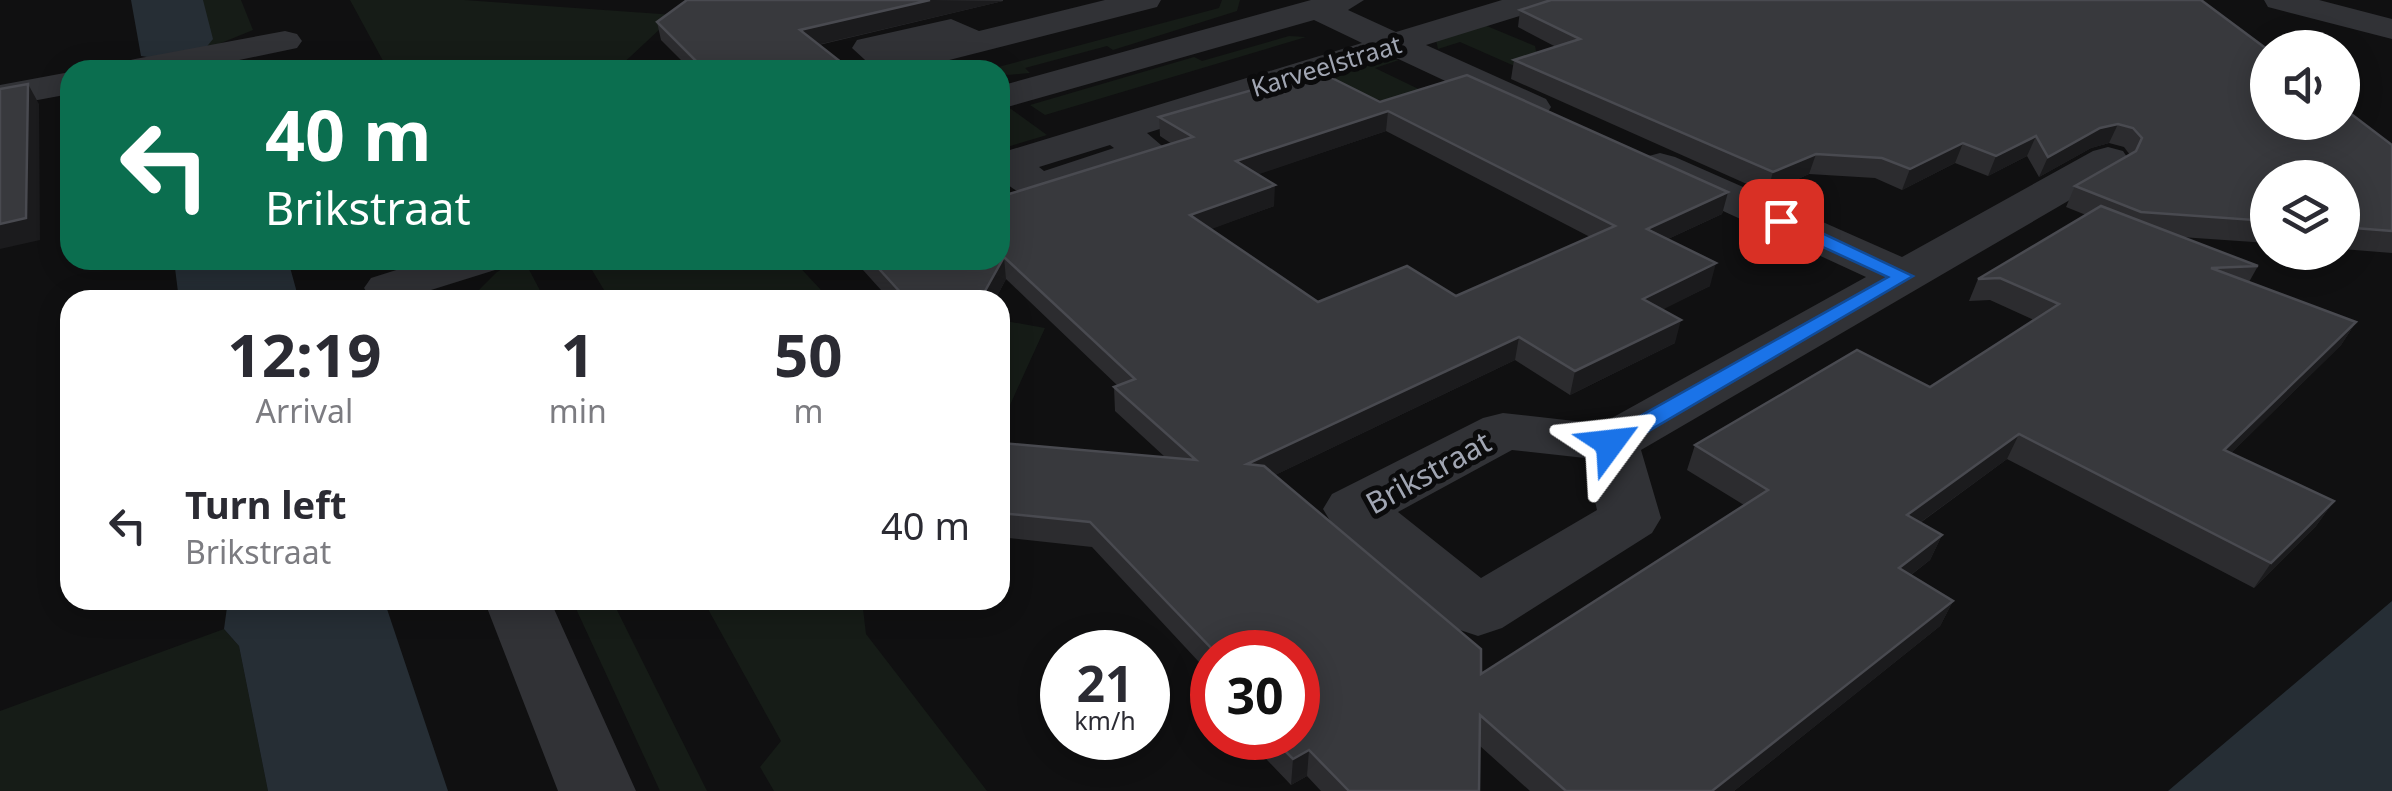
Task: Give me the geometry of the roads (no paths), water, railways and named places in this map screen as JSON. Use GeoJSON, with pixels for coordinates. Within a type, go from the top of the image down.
{"type":"FeatureCollection","features":[{"type":"Feature","properties":{"kind":"street"},"geometry":{"type":"LineString","coordinates":[[957,56],[1146,0]]}},
{"type":"Feature","properties":{"kind":"street","name":"Karveelstraat"},"geometry":{"type":"LineString","coordinates":[[1115,130],[1537,0]]}},
{"type":"Feature","properties":{"kind":"street"},"geometry":{"type":"LineString","coordinates":[[2280,0],[2392,29]]}},
{"type":"Feature","properties":{"kind":"street"},"geometry":{"type":"LineString","coordinates":[[1333,4],[1395,44],[1570,124]]}},
{"type":"Feature","properties":{"kind":"street","name":"Karveelstraat"},"geometry":{"type":"LineString","coordinates":[[1010,95],[1333,4]]}},
{"type":"Feature","properties":{"kind":"street"},"geometry":{"type":"LineString","coordinates":[[188,60],[285,41]]}},
{"type":"Feature","properties":{"kind":"street"},"geometry":{"type":"LineString","coordinates":[[0,96],[60,84]]}},
{"type":"Feature","properties":{"kind":"street"},"geometry":{"type":"LineString","coordinates":[[1624,149],[1904,276]]}},
{"type":"Feature","properties":{"kind":"street"},"geometry":{"type":"LineString","coordinates":[[1610,443],[2108,160]]}},
{"type":"Feature","properties":{"kind":"street"},"geometry":{"type":"LineString","coordinates":[[386,283],[438,270]]}},
{"type":"Feature","properties":{"kind":"street"},"geometry":{"type":"LineString","coordinates":[[521,610],[596,791]]}}]}
